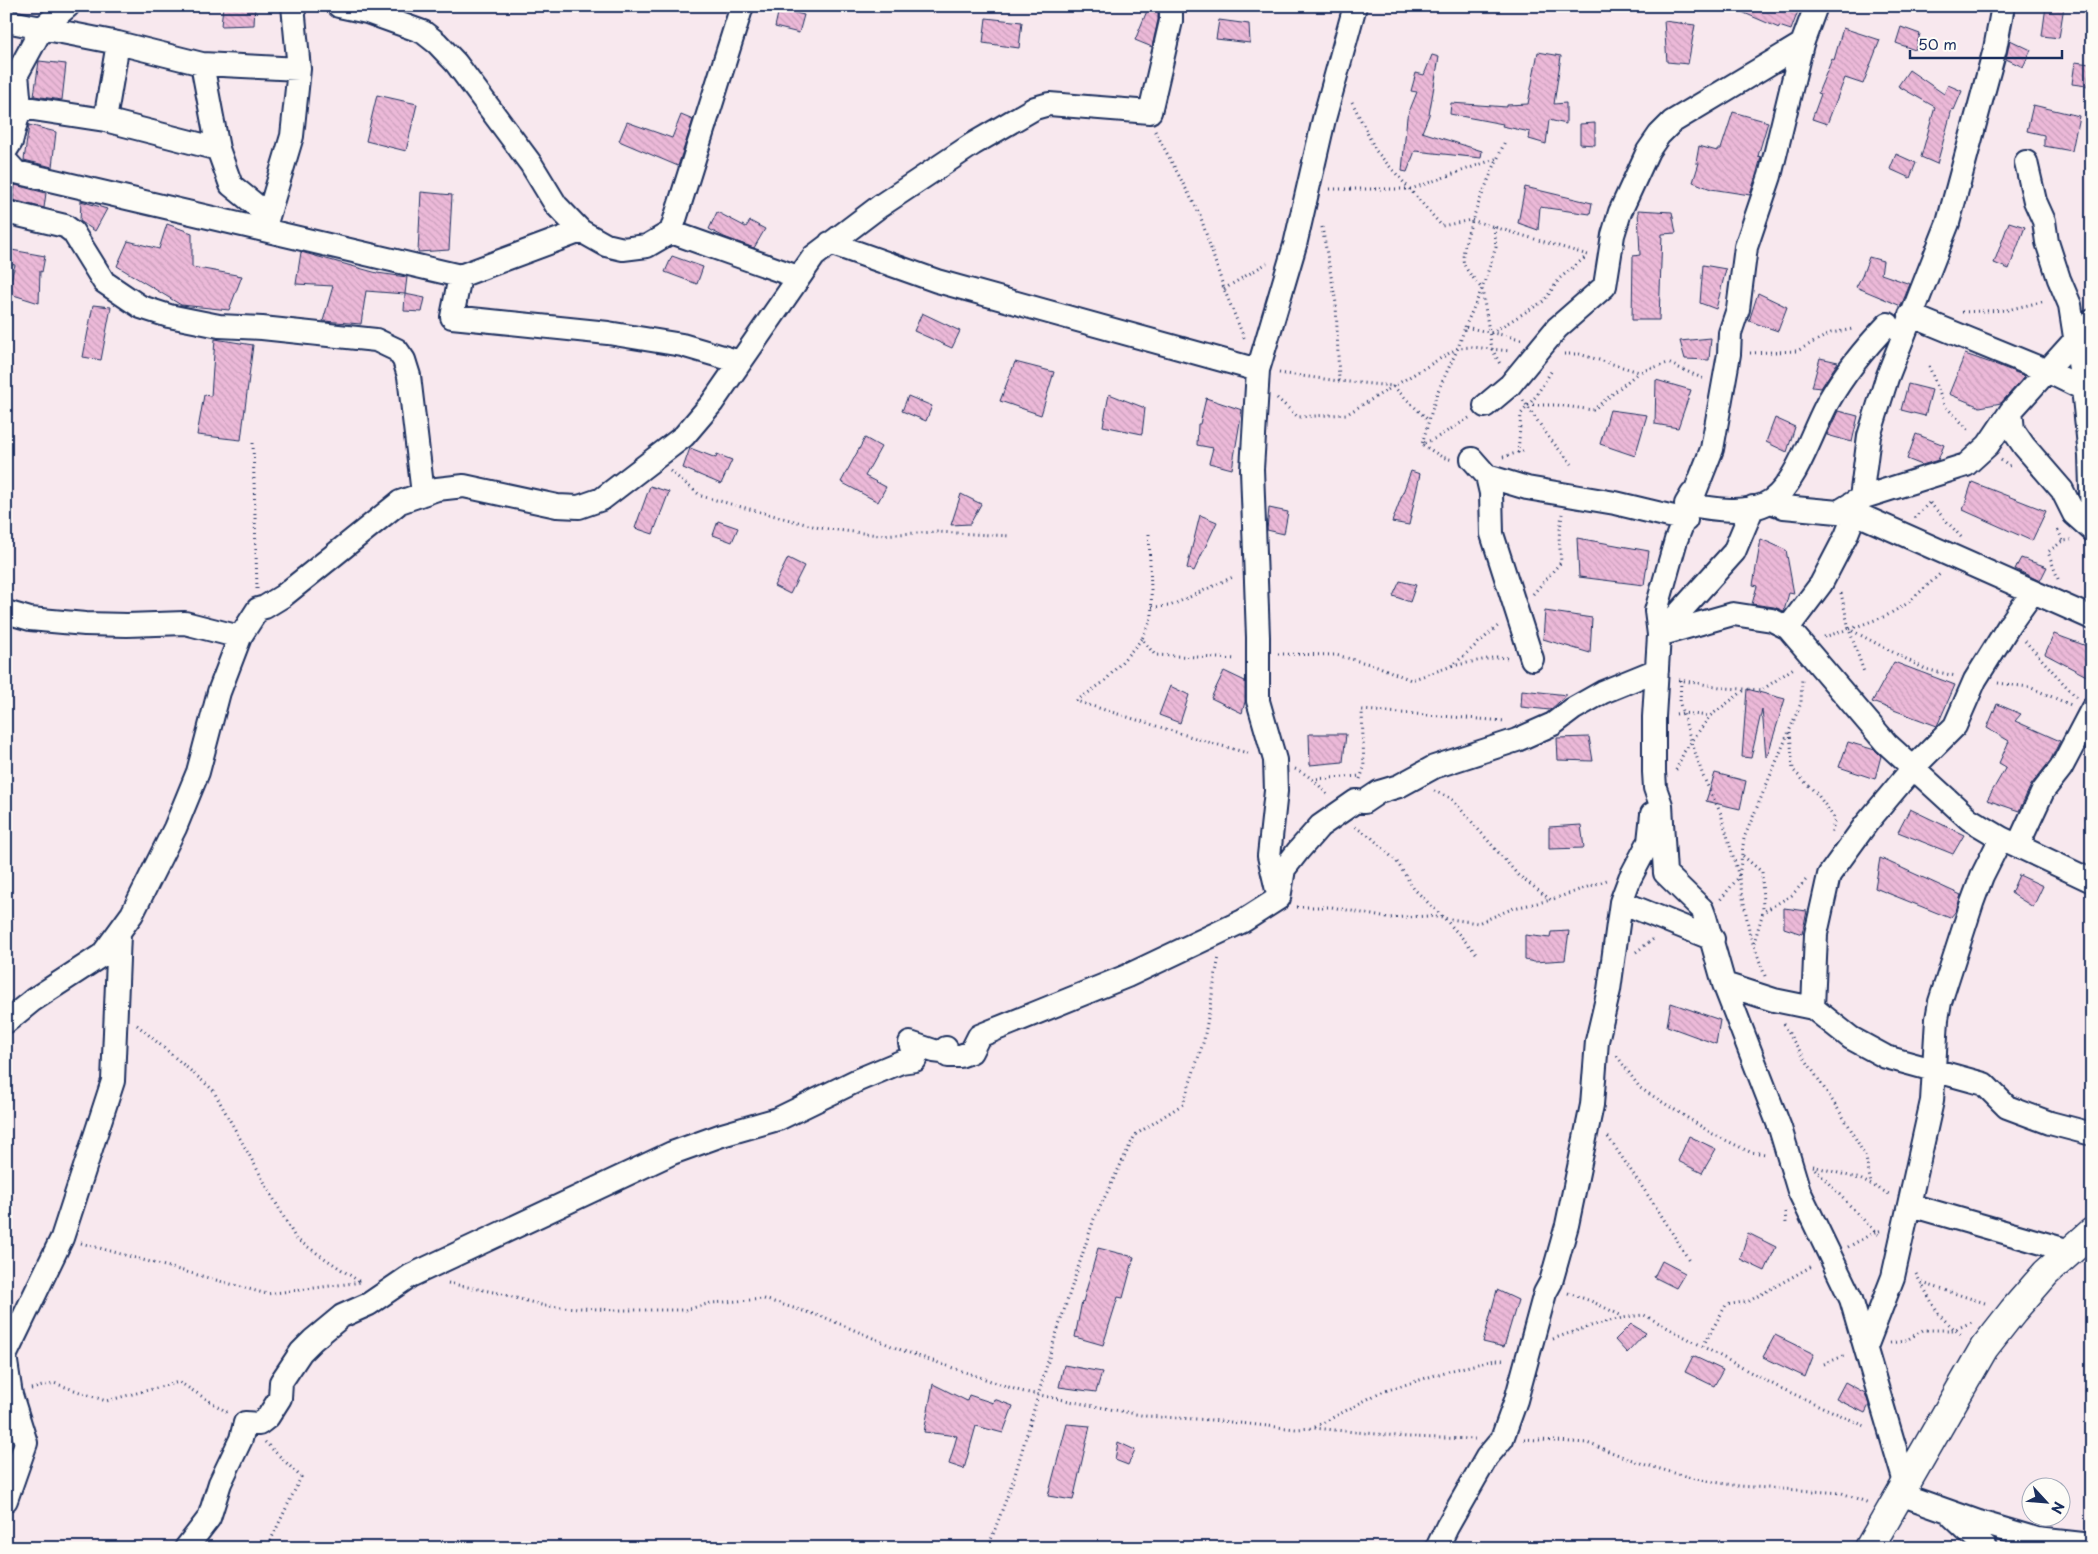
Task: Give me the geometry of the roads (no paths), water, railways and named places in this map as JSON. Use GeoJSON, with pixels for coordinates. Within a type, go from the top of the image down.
{"type":"FeatureCollection","features":[{"type":"Feature","properties":{"kind":"street"},"geometry":{"type":"LineString","coordinates":[[6,150],[11,142],[20,107],[12,73],[42,28],[68,6]]}},
{"type":"Feature","properties":{"kind":"street"},"geometry":{"type":"LineString","coordinates":[[266,222],[292,136],[299,69],[293,6]]}},
{"type":"Feature","properties":{"kind":"street"},"geometry":{"type":"LineString","coordinates":[[339,6],[366,9],[423,32],[437,43],[456,63],[530,164],[556,205],[581,231],[606,245],[623,249],[648,246],[671,232],[742,6]]}},
{"type":"Feature","properties":{"kind":"street"},"geometry":{"type":"LineString","coordinates":[[6,1022],[33,1000],[102,955],[132,914],[175,828],[195,780],[218,692],[240,637],[258,609],[283,596],[400,502],[437,489],[464,486],[557,506],[579,507],[602,498],[684,436],[712,403],[814,256],[880,206],[966,149],[1035,108],[1049,104],[1150,112],[1170,21],[1171,6]]}},
{"type":"Feature","properties":{"kind":"street"},"geometry":{"type":"LineString","coordinates":[[1278,898],[1269,856],[1276,791],[1274,760],[1258,701],[1252,469],[1258,370],[1295,245],[1355,6]]}},
{"type":"Feature","properties":{"kind":"street"},"geometry":{"type":"LineString","coordinates":[[1816,6],[1802,44],[1770,176],[1746,247],[1738,309],[1730,333],[1712,448],[1676,540],[1656,611],[1659,635],[1654,717],[1664,873],[1702,909],[1713,939],[1724,984],[1780,1128],[1799,1192],[1851,1298],[1892,1439],[1899,1497]]}},
{"type":"Feature","properties":{"kind":"street"},"geometry":{"type":"LineString","coordinates":[[1798,645],[1821,584],[1846,536],[1869,436],[1887,378],[1948,223],[1994,49],[2003,6]]}},
{"type":"Feature","properties":{"kind":"street"},"geometry":{"type":"LineString","coordinates":[[6,21],[118,43],[202,64],[299,69]]}},
{"type":"Feature","properties":{"kind":"street"},"geometry":{"type":"LineString","coordinates":[[105,120],[118,43]]}},
{"type":"Feature","properties":{"kind":"street"},"geometry":{"type":"LineString","coordinates":[[1485,406],[1546,351],[1557,328],[1605,286],[1613,235],[1620,212],[1648,151],[1659,135],[1672,122],[1802,44]]}},
{"type":"Feature","properties":{"kind":"street"},"geometry":{"type":"LineString","coordinates":[[202,64],[218,149],[231,185],[266,222]]}},
{"type":"Feature","properties":{"kind":"street"},"geometry":{"type":"LineString","coordinates":[[20,107],[105,120],[218,149]]}},
{"type":"Feature","properties":{"kind":"street"},"geometry":{"type":"LineString","coordinates":[[6,161],[16,172],[266,222],[460,276],[581,231]]}},
{"type":"Feature","properties":{"kind":"street"},"geometry":{"type":"LineString","coordinates":[[2026,162],[2035,201],[2044,221],[2047,242],[2059,280],[2070,305],[2088,390],[2092,520]]}},
{"type":"Feature","properties":{"kind":"street"},"geometry":{"type":"LineString","coordinates":[[6,212],[65,226],[73,232],[104,282],[141,307],[169,316],[220,326],[262,328],[376,340],[397,350],[404,360],[409,376],[423,494]]}},
{"type":"Feature","properties":{"kind":"street"},"geometry":{"type":"LineString","coordinates":[[671,232],[798,277]]}},
{"type":"Feature","properties":{"kind":"street"},"geometry":{"type":"LineString","coordinates":[[830,243],[937,281],[1258,370]]}},
{"type":"Feature","properties":{"kind":"street"},"geometry":{"type":"LineString","coordinates":[[460,276],[452,317],[608,332],[682,345],[740,362]]}},
{"type":"Feature","properties":{"kind":"street"},"geometry":{"type":"LineString","coordinates":[[1910,316],[2047,371],[2088,390]]}},
{"type":"Feature","properties":{"kind":"street"},"geometry":{"type":"LineString","coordinates":[[1761,504],[1784,507],[1851,508],[1966,465],[1985,447],[2011,411],[2092,321]]}},
{"type":"Feature","properties":{"kind":"street"},"geometry":{"type":"LineString","coordinates":[[1487,476],[1527,488],[1614,503],[1691,504],[1732,511],[1761,504],[1786,487],[1820,417],[1845,374],[1859,355],[1888,324]]}},
{"type":"Feature","properties":{"kind":"street"},"geometry":{"type":"LineString","coordinates":[[2011,411],[2013,430],[2024,446],[2062,490],[2082,535]]}},
{"type":"Feature","properties":{"kind":"street"},"geometry":{"type":"LineString","coordinates":[[1472,459],[1487,476],[1491,493],[1492,534],[1532,659]]}},
{"type":"Feature","properties":{"kind":"street"},"geometry":{"type":"LineString","coordinates":[[1659,635],[1734,552],[1761,504]]}},
{"type":"Feature","properties":{"kind":"street"},"geometry":{"type":"LineString","coordinates":[[1851,508],[2092,618]]}},
{"type":"Feature","properties":{"kind":"street"},"geometry":{"type":"LineString","coordinates":[[1813,1008],[1816,934],[1829,875],[1866,824],[1913,768],[1956,726],[1975,680],[2010,624],[2033,592]]}},
{"type":"Feature","properties":{"kind":"street"},"geometry":{"type":"LineString","coordinates":[[6,612],[30,619],[86,624],[185,623],[240,637]]}},
{"type":"Feature","properties":{"kind":"street"},"geometry":{"type":"LineString","coordinates":[[1659,635],[1733,614],[1772,620],[1798,645],[1886,743],[1969,819],[2009,842],[2092,880]]}},
{"type":"Feature","properties":{"kind":"street"},"geometry":{"type":"LineString","coordinates":[[186,1548],[209,1518],[220,1482],[240,1439],[245,1423],[259,1424],[268,1417],[280,1398],[281,1382],[301,1352],[342,1316],[369,1304],[410,1276],[672,1153],[722,1135],[778,1119],[875,1073],[901,1062],[915,1060],[910,1043],[934,1051],[942,1052],[946,1048],[948,1056],[960,1056],[971,1052],[979,1036],[1128,976],[1243,921],[1278,898],[1284,869],[1320,826],[1356,801],[1364,802],[1379,792],[1399,786],[1434,767],[1518,740],[1553,724],[1573,709],[1603,692],[1657,670]]}},
{"type":"Feature","properties":{"kind":"street"},"geometry":{"type":"LineString","coordinates":[[1866,1347],[1893,1277],[1932,1101],[1937,1019],[1946,983],[1978,885],[2061,768],[2092,709]]}},
{"type":"Feature","properties":{"kind":"street"},"geometry":{"type":"LineString","coordinates":[[1437,1548],[1447,1526],[1487,1457],[1502,1439],[1516,1400],[1545,1293],[1551,1282],[1567,1225],[1592,1105],[1597,1041],[1611,973],[1621,902],[1633,871],[1649,842],[1659,796]]}},
{"type":"Feature","properties":{"kind":"street"},"geometry":{"type":"LineString","coordinates":[[1621,902],[1713,939]]}},
{"type":"Feature","properties":{"kind":"street"},"geometry":{"type":"LineString","coordinates":[[6,1354],[62,1238],[113,1081],[119,934]]}},
{"type":"Feature","properties":{"kind":"street"},"geometry":{"type":"LineString","coordinates":[[1724,984],[1775,1004],[1813,1008],[1852,1038],[1886,1057],[1984,1084],[2007,1107],[2050,1123],[2092,1134]]}},
{"type":"Feature","properties":{"kind":"street"},"geometry":{"type":"LineString","coordinates":[[1908,1214],[2070,1251]]}},
{"type":"Feature","properties":{"kind":"street"},"geometry":{"type":"LineString","coordinates":[[1869,1548],[1984,1348],[2046,1273],[2092,1232]]}},
{"type":"Feature","properties":{"kind":"street"},"geometry":{"type":"LineString","coordinates":[[6,1362],[12,1394],[26,1443],[6,1500]]}},
{"type":"Feature","properties":{"kind":"street"},"geometry":{"type":"LineString","coordinates":[[1899,1497],[2036,1539],[2092,1545]]}},
{"type":"Feature","properties":{"kind":"street"},"geometry":{"type":"LineString","coordinates":[[1947,1511],[1986,1548]]}}]}
